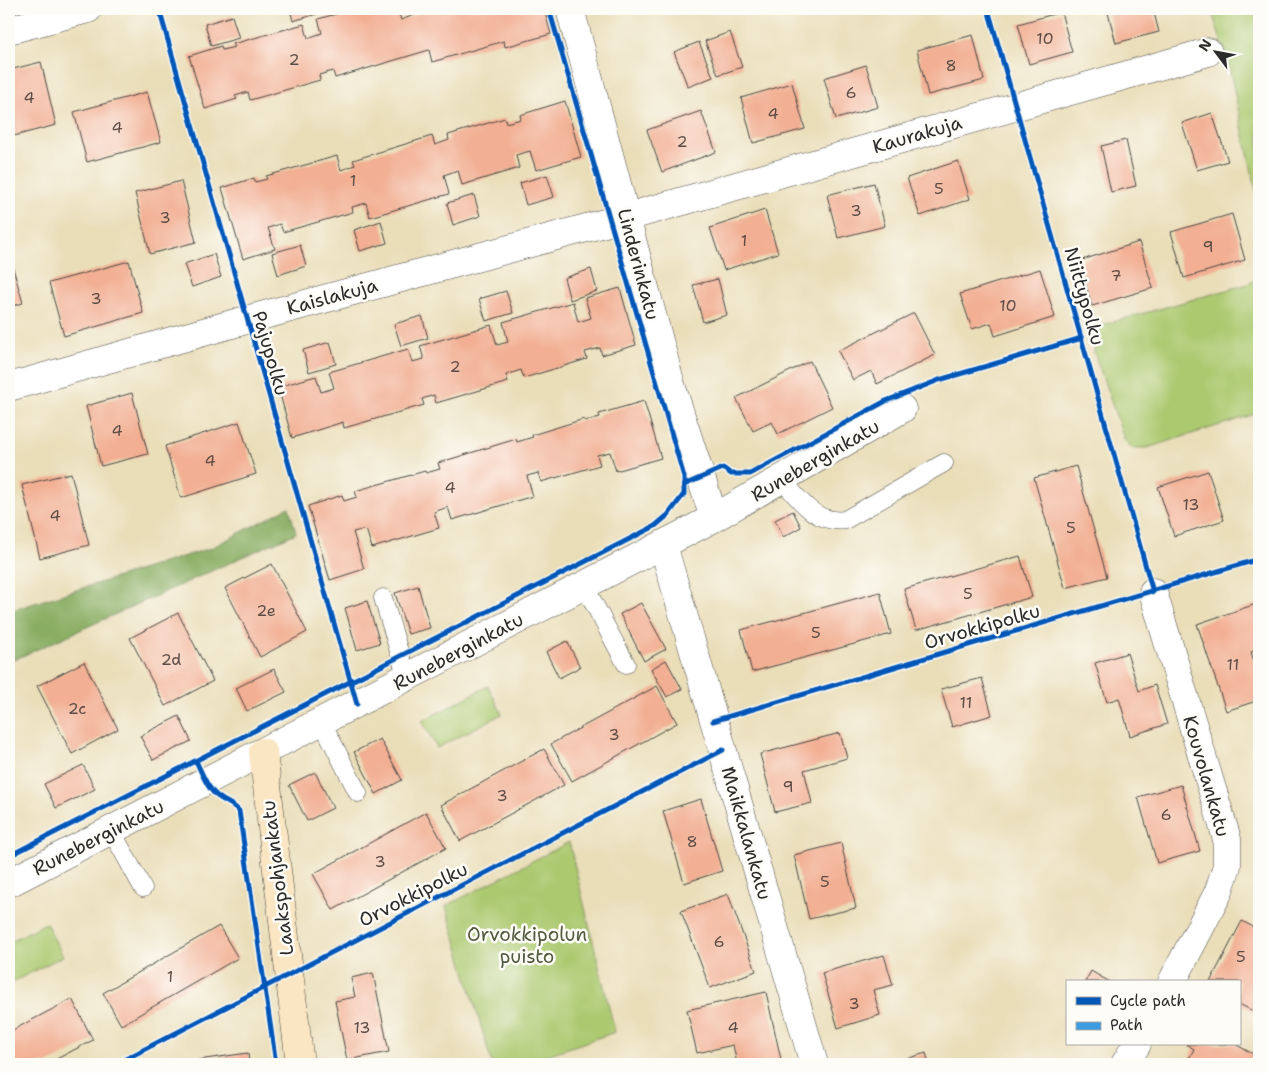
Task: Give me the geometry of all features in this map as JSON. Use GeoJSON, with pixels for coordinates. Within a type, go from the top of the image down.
{"type":"FeatureCollection","features":[{"type":"Feature","properties":{"kind":"street"},"geometry":{"type":"LineString","coordinates":[[9,30],[88,9]]}},
{"type":"Feature","properties":{"kind":"street","name":"Linderinkatu"},"geometry":{"type":"LineString","coordinates":[[570,9],[671,385],[714,518]]}},
{"type":"Feature","properties":{"kind":"street","name":"Kaurakuja"},"geometry":{"type":"LineString","coordinates":[[627,217],[1208,52]]}},
{"type":"Feature","properties":{"kind":"street","name":"Kaislakuja"},"geometry":{"type":"LineString","coordinates":[[9,386],[627,217]]}},
{"type":"Feature","properties":{"kind":"street","name":"Runeberginkatu"},"geometry":{"type":"LineString","coordinates":[[9,883],[714,518],[902,410]]}},
{"type":"Feature","properties":{"kind":"street","name":"Maikkalankatu"},"geometry":{"type":"LineString","coordinates":[[663,545],[814,1064]]}},
{"type":"Feature","properties":{"kind":"street","name":"Kouvolankatu"},"geometry":{"type":"LineString","coordinates":[[1153,592],[1227,839],[1227,866],[1218,893],[1173,980]]}},
{"type":"Feature","properties":{"kind":"street","name":"Laakspohjankatu"},"geometry":{"type":"LineString","coordinates":[[262,752],[300,1064]]}},
{"type":"Feature","properties":{"kind":"street"},"geometry":{"type":"LineString","coordinates":[[1125,1064],[1136,1046]]}},
{"type":"Feature","properties":{"kind":"lane"},"geometry":{"type":"LineString","coordinates":[[782,480],[816,516],[832,522],[845,520],[944,463]]}},
{"type":"Feature","properties":{"kind":"lane"},"geometry":{"type":"LineString","coordinates":[[584,585],[626,664]]}},
{"type":"Feature","properties":{"kind":"lane"},"geometry":{"type":"LineString","coordinates":[[383,598],[407,678]]}},
{"type":"Feature","properties":{"kind":"lane"},"geometry":{"type":"LineString","coordinates":[[322,722],[358,793]]}},
{"type":"Feature","properties":{"kind":"lane"},"geometry":{"type":"LineString","coordinates":[[111,830],[143,888]]}},
{"type":"Feature","properties":{"kind":"green space"},"geometry":{"type":"Polygon","coordinates":[[[1211,9],[1259,9],[1259,204],[1228,63],[1211,9]]]}},
{"type":"Feature","properties":{"kind":"green space"},"geometry":{"type":"Polygon","coordinates":[[[1259,277],[1259,413],[1147,448],[1131,448],[1124,439],[1094,352],[1095,340],[1102,325],[1248,284],[1259,277]]]}},
{"type":"Feature","properties":{"kind":"green space"},"geometry":{"type":"Polygon","coordinates":[[[289,507],[296,533],[9,662],[9,611],[211,548],[289,507]]]}},
{"type":"Feature","properties":{"kind":"green space"},"geometry":{"type":"Polygon","coordinates":[[[488,686],[502,714],[437,748],[422,721],[488,686]]]}},
{"type":"Feature","properties":{"kind":"green space","name":"Orvokkipolun puisto"},"geometry":{"type":"Polygon","coordinates":[[[569,842],[615,1032],[521,1064],[492,1064],[446,906],[569,842]]]}},
{"type":"Feature","properties":{"kind":"green space"},"geometry":{"type":"Polygon","coordinates":[[[46,923],[63,956],[9,984],[9,942],[46,923]]]}},
{"type":"Feature","properties":{"kind":"building"},"geometry":{"type":"Polygon","coordinates":[[[290,9],[319,9],[320,13],[293,21],[290,9]]]}},
{"type":"Feature","properties":{"kind":"building"},"geometry":{"type":"Polygon","coordinates":[[[354,9],[397,9],[401,20],[430,9],[544,9],[551,34],[505,47],[504,41],[432,62],[429,50],[335,78],[333,71],[319,75],[320,80],[250,100],[248,92],[235,96],[237,99],[205,109],[189,56],[221,46],[222,50],[235,47],[233,44],[304,24],[308,38],[322,33],[318,19],[354,9]]]}},
{"type":"Feature","properties":{"kind":"building"},"geometry":{"type":"Polygon","coordinates":[[[1107,9],[1153,9],[1159,32],[1116,43],[1107,9]]]}},
{"type":"Feature","properties":{"kind":"building"},"geometry":{"type":"Polygon","coordinates":[[[1061,12],[1072,52],[1029,64],[1018,24],[1061,12]]]}},
{"type":"Feature","properties":{"kind":"building"},"geometry":{"type":"Polygon","coordinates":[[[232,16],[239,38],[211,46],[205,24],[232,16]]]}},
{"type":"Feature","properties":{"kind":"building"},"geometry":{"type":"Polygon","coordinates":[[[730,32],[742,67],[718,75],[705,41],[730,32]]]}},
{"type":"Feature","properties":{"kind":"building"},"geometry":{"type":"Polygon","coordinates":[[[973,35],[984,80],[928,95],[917,50],[973,35]]]}},
{"type":"Feature","properties":{"kind":"building"},"geometry":{"type":"Polygon","coordinates":[[[699,42],[713,77],[688,87],[674,52],[699,42]]]}},
{"type":"Feature","properties":{"kind":"building"},"geometry":{"type":"Polygon","coordinates":[[[41,62],[56,125],[10,137],[9,70],[41,62]]]}},
{"type":"Feature","properties":{"kind":"building"},"geometry":{"type":"Polygon","coordinates":[[[866,65],[878,107],[836,119],[824,78],[866,65]]]}},
{"type":"Feature","properties":{"kind":"building"},"geometry":{"type":"Polygon","coordinates":[[[792,83],[805,129],[753,143],[741,98],[792,83]]]}},
{"type":"Feature","properties":{"kind":"building"},"geometry":{"type":"Polygon","coordinates":[[[147,92],[161,142],[87,162],[74,112],[147,92]]]}},
{"type":"Feature","properties":{"kind":"building"},"geometry":{"type":"Polygon","coordinates":[[[565,101],[581,157],[536,170],[530,151],[516,155],[519,168],[462,185],[458,170],[444,175],[449,194],[370,217],[366,203],[352,207],[353,212],[283,232],[280,224],[268,228],[275,249],[243,259],[222,188],[254,178],[255,182],[267,179],[266,176],[337,156],[341,170],[355,165],[353,160],[432,136],[435,145],[449,140],[448,135],[505,118],[506,123],[521,119],[520,115],[565,101]]]}},
{"type":"Feature","properties":{"kind":"building"},"geometry":{"type":"Polygon","coordinates":[[[701,111],[716,152],[662,172],[647,130],[701,111]]]}},
{"type":"Feature","properties":{"kind":"building"},"geometry":{"type":"Polygon","coordinates":[[[1212,113],[1228,161],[1197,170],[1182,123],[1212,113]]]}},
{"type":"Feature","properties":{"kind":"building"},"geometry":{"type":"Polygon","coordinates":[[[1126,140],[1136,186],[1111,192],[1101,146],[1126,140]]]}},
{"type":"Feature","properties":{"kind":"building"},"geometry":{"type":"Polygon","coordinates":[[[958,161],[970,199],[920,216],[907,178],[958,161]]]}},
{"type":"Feature","properties":{"kind":"building"},"geometry":{"type":"Polygon","coordinates":[[[547,175],[554,197],[526,205],[520,183],[547,175]]]}},
{"type":"Feature","properties":{"kind":"building"},"geometry":{"type":"Polygon","coordinates":[[[181,181],[196,242],[150,254],[135,193],[181,181]]]}},
{"type":"Feature","properties":{"kind":"building"},"geometry":{"type":"Polygon","coordinates":[[[874,183],[885,226],[838,238],[827,195],[874,183]]]}},
{"type":"Feature","properties":{"kind":"building"},"geometry":{"type":"Polygon","coordinates":[[[474,195],[480,216],[453,225],[447,203],[474,195]]]}},
{"type":"Feature","properties":{"kind":"building"},"geometry":{"type":"Polygon","coordinates":[[[765,210],[778,253],[724,270],[710,228],[765,210]]]}},
{"type":"Feature","properties":{"kind":"building"},"geometry":{"type":"Polygon","coordinates":[[[1232,214],[1245,260],[1184,278],[1171,232],[1232,214]]]}},
{"type":"Feature","properties":{"kind":"building"},"geometry":{"type":"Polygon","coordinates":[[[381,221],[387,243],[360,251],[354,230],[381,221]]]}},
{"type":"Feature","properties":{"kind":"building"},"geometry":{"type":"Polygon","coordinates":[[[1139,242],[1153,288],[1092,306],[1079,261],[1139,242]]]}},
{"type":"Feature","properties":{"kind":"building"},"geometry":{"type":"Polygon","coordinates":[[[300,245],[306,266],[278,275],[272,253],[300,245]]]}},
{"type":"Feature","properties":{"kind":"building"},"geometry":{"type":"Polygon","coordinates":[[[9,254],[23,303],[9,307],[9,254]]]}},
{"type":"Feature","properties":{"kind":"building"},"geometry":{"type":"Polygon","coordinates":[[[214,254],[221,277],[192,287],[184,264],[214,254]]]}},
{"type":"Feature","properties":{"kind":"building"},"geometry":{"type":"Polygon","coordinates":[[[129,261],[143,313],[64,336],[49,283],[129,261]]]}},
{"type":"Feature","properties":{"kind":"building"},"geometry":{"type":"Polygon","coordinates":[[[591,269],[597,291],[570,300],[564,278],[591,269]]]}},
{"type":"Feature","properties":{"kind":"building"},"geometry":{"type":"Polygon","coordinates":[[[1040,269],[1055,317],[995,336],[991,323],[972,329],[960,294],[1040,269]]]}},
{"type":"Feature","properties":{"kind":"building"},"geometry":{"type":"Polygon","coordinates":[[[718,279],[727,315],[703,322],[693,285],[718,279]]]}},
{"type":"Feature","properties":{"kind":"building"},"geometry":{"type":"Polygon","coordinates":[[[620,288],[636,345],[602,355],[600,348],[585,352],[587,359],[524,378],[521,370],[506,375],[508,382],[436,403],[434,395],[422,399],[424,405],[344,428],[343,422],[292,438],[278,387],[316,376],[321,392],[334,388],[329,372],[408,349],[412,362],[424,359],[420,346],[491,325],[497,345],[508,342],[503,322],[573,302],[578,322],[591,318],[585,298],[620,288]]]}},
{"type":"Feature","properties":{"kind":"building"},"geometry":{"type":"Polygon","coordinates":[[[506,291],[513,313],[486,321],[479,299],[506,291]]]}},
{"type":"Feature","properties":{"kind":"building"},"geometry":{"type":"Polygon","coordinates":[[[914,313],[935,355],[877,384],[871,371],[853,380],[838,351],[914,313]]]}},
{"type":"Feature","properties":{"kind":"building"},"geometry":{"type":"Polygon","coordinates":[[[422,316],[428,338],[401,346],[394,324],[422,316]]]}},
{"type":"Feature","properties":{"kind":"building"},"geometry":{"type":"Polygon","coordinates":[[[330,342],[336,364],[309,372],[303,350],[330,342]]]}},
{"type":"Feature","properties":{"kind":"building"},"geometry":{"type":"Polygon","coordinates":[[[810,361],[832,407],[778,434],[772,422],[753,431],[736,398],[810,361]]]}},
{"type":"Feature","properties":{"kind":"building"},"geometry":{"type":"Polygon","coordinates":[[[132,393],[148,454],[101,466],[86,406],[132,393]]]}},
{"type":"Feature","properties":{"kind":"building"},"geometry":{"type":"Polygon","coordinates":[[[644,401],[661,458],[616,471],[610,452],[597,455],[600,465],[541,482],[538,473],[527,476],[533,496],[452,520],[448,507],[434,512],[439,528],[372,548],[366,529],[353,532],[364,569],[330,580],[308,506],[342,495],[344,501],[357,497],[355,491],[425,471],[426,473],[440,469],[438,463],[516,439],[517,442],[533,437],[532,435],[584,419],[585,421],[600,417],[599,414],[644,401]]]}},
{"type":"Feature","properties":{"kind":"building"},"geometry":{"type":"Polygon","coordinates":[[[239,422],[256,474],[181,498],[165,446],[239,422]]]}},
{"type":"Feature","properties":{"kind":"building"},"geometry":{"type":"Polygon","coordinates":[[[1076,466],[1107,577],[1065,588],[1034,478],[1076,466]]]}},
{"type":"Feature","properties":{"kind":"building"},"geometry":{"type":"Polygon","coordinates":[[[1208,471],[1224,520],[1174,536],[1158,487],[1208,471]]]}},
{"type":"Feature","properties":{"kind":"building"},"geometry":{"type":"Polygon","coordinates":[[[71,473],[89,545],[40,558],[22,485],[71,473]]]}},
{"type":"Feature","properties":{"kind":"building"},"geometry":{"type":"Polygon","coordinates":[[[793,511],[801,527],[783,537],[775,520],[793,511]]]}},
{"type":"Feature","properties":{"kind":"building"},"geometry":{"type":"Polygon","coordinates":[[[1020,556],[1032,597],[916,630],[904,589],[1020,556]]]}},
{"type":"Feature","properties":{"kind":"building"},"geometry":{"type":"Polygon","coordinates":[[[272,564],[307,632],[260,657],[225,588],[272,564]]]}},
{"type":"Feature","properties":{"kind":"building"},"geometry":{"type":"Polygon","coordinates":[[[418,586],[430,628],[408,634],[395,593],[418,586]]]}},
{"type":"Feature","properties":{"kind":"building"},"geometry":{"type":"Polygon","coordinates":[[[880,592],[891,634],[752,672],[741,630],[880,592]]]}},
{"type":"Feature","properties":{"kind":"building"},"geometry":{"type":"Polygon","coordinates":[[[367,601],[380,643],[357,650],[345,608],[367,601]]]}},
{"type":"Feature","properties":{"kind":"building"},"geometry":{"type":"Polygon","coordinates":[[[641,603],[666,649],[644,661],[620,614],[641,603]]]}},
{"type":"Feature","properties":{"kind":"building"},"geometry":{"type":"Polygon","coordinates":[[[1259,603],[1259,649],[1251,652],[1259,677],[1259,700],[1226,711],[1197,624],[1259,603]]]}},
{"type":"Feature","properties":{"kind":"building"},"geometry":{"type":"Polygon","coordinates":[[[178,613],[213,681],[165,706],[130,638],[178,613]]]}},
{"type":"Feature","properties":{"kind":"building"},"geometry":{"type":"Polygon","coordinates":[[[567,641],[580,667],[559,678],[546,652],[567,641]]]}},
{"type":"Feature","properties":{"kind":"building"},"geometry":{"type":"Polygon","coordinates":[[[1127,653],[1139,691],[1155,685],[1167,724],[1130,736],[1119,698],[1107,702],[1095,663],[1127,653]]]}},
{"type":"Feature","properties":{"kind":"building"},"geometry":{"type":"Polygon","coordinates":[[[666,660],[682,689],[667,697],[651,669],[666,660]]]}},
{"type":"Feature","properties":{"kind":"building"},"geometry":{"type":"Polygon","coordinates":[[[84,662],[118,729],[72,754],[37,686],[84,662]]]}},
{"type":"Feature","properties":{"kind":"building"},"geometry":{"type":"Polygon","coordinates":[[[274,669],[286,692],[247,711],[236,688],[274,669]]]}},
{"type":"Feature","properties":{"kind":"building"},"geometry":{"type":"Polygon","coordinates":[[[982,678],[992,715],[952,727],[941,689],[982,678]]]}},
{"type":"Feature","properties":{"kind":"building"},"geometry":{"type":"Polygon","coordinates":[[[657,686],[677,723],[572,781],[551,744],[657,686]]]}},
{"type":"Feature","properties":{"kind":"building"},"geometry":{"type":"Polygon","coordinates":[[[179,716],[191,741],[153,760],[140,736],[179,716]]]}},
{"type":"Feature","properties":{"kind":"building"},"geometry":{"type":"Polygon","coordinates":[[[840,733],[847,758],[804,770],[812,803],[775,812],[760,754],[840,733]]]}},
{"type":"Feature","properties":{"kind":"building"},"geometry":{"type":"Polygon","coordinates":[[[380,739],[402,780],[376,794],[354,752],[380,739]]]}},
{"type":"Feature","properties":{"kind":"building"},"geometry":{"type":"Polygon","coordinates":[[[544,749],[564,785],[460,841],[441,805],[544,749]]]}},
{"type":"Feature","properties":{"kind":"building"},"geometry":{"type":"Polygon","coordinates":[[[83,765],[95,789],[56,808],[44,784],[83,765]]]}},
{"type":"Feature","properties":{"kind":"building"},"geometry":{"type":"Polygon","coordinates":[[[315,772],[333,808],[307,821],[289,785],[315,772]]]}},
{"type":"Feature","properties":{"kind":"building"},"geometry":{"type":"Polygon","coordinates":[[[1181,785],[1200,851],[1157,863],[1138,797],[1181,785]]]}},
{"type":"Feature","properties":{"kind":"building"},"geometry":{"type":"Polygon","coordinates":[[[701,799],[722,871],[684,883],[663,811],[701,799]]]}},
{"type":"Feature","properties":{"kind":"building"},"geometry":{"type":"Polygon","coordinates":[[[426,812],[446,848],[333,910],[313,874],[426,812]]]}},
{"type":"Feature","properties":{"kind":"building"},"geometry":{"type":"Polygon","coordinates":[[[841,843],[856,908],[809,919],[794,855],[841,843]]]}},
{"type":"Feature","properties":{"kind":"building"},"geometry":{"type":"Polygon","coordinates":[[[728,894],[756,971],[710,988],[681,911],[728,894]]]}},
{"type":"Feature","properties":{"kind":"building"},"geometry":{"type":"Polygon","coordinates":[[[1242,921],[1259,930],[1259,1004],[1255,1012],[1240,1004],[1240,980],[1211,980],[1242,921]]]}},
{"type":"Feature","properties":{"kind":"building"},"geometry":{"type":"Polygon","coordinates":[[[219,926],[238,958],[121,1025],[103,993],[219,926]]]}},
{"type":"Feature","properties":{"kind":"building"},"geometry":{"type":"Polygon","coordinates":[[[884,955],[893,985],[873,990],[880,1015],[838,1028],[822,973],[884,955]]]}},
{"type":"Feature","properties":{"kind":"building"},"geometry":{"type":"Polygon","coordinates":[[[1091,971],[1106,980],[1086,980],[1091,971]]]}},
{"type":"Feature","properties":{"kind":"building"},"geometry":{"type":"Polygon","coordinates":[[[373,973],[389,1052],[347,1060],[335,1001],[355,997],[351,978],[373,973]]]}},
{"type":"Feature","properties":{"kind":"building"},"geometry":{"type":"Polygon","coordinates":[[[766,992],[782,1064],[737,1064],[733,1045],[697,1053],[687,1010],[766,992]]]}},
{"type":"Feature","properties":{"kind":"building"},"geometry":{"type":"Polygon","coordinates":[[[72,999],[93,1040],[47,1064],[9,1064],[9,1032],[72,999]]]}},
{"type":"Feature","properties":{"kind":"building"},"geometry":{"type":"Polygon","coordinates":[[[1189,1046],[1239,1046],[1255,1055],[1249,1064],[1186,1064],[1194,1049],[1189,1046]]]}},
{"type":"Feature","properties":{"kind":"building"},"geometry":{"type":"Polygon","coordinates":[[[248,1053],[249,1064],[199,1064],[198,1060],[248,1053]]]}},
{"type":"Feature","properties":{"kind":"building"},"geometry":{"type":"Polygon","coordinates":[[[926,1053],[929,1064],[889,1064],[926,1053]]]}},
{"type":"Feature","properties":{"kind":"marked path"},"geometry":{"type":"LineString","coordinates":[[1253,9],[1259,25]]}},
{"type":"Feature","properties":{"kind":"cycle path","name":"Pajupolku"},"geometry":{"type":"LineString","coordinates":[[159,9],[357,704]]}},
{"type":"Feature","properties":{"kind":"cycle path"},"geometry":{"type":"LineString","coordinates":[[9,856],[655,526],[668,515],[684,494],[684,477],[549,9]]}},
{"type":"Feature","properties":{"kind":"cycle path","name":"Niittypolku"},"geometry":{"type":"LineString","coordinates":[[988,9],[1153,592]]}},
{"type":"Feature","properties":{"kind":"cycle path","name":"Niittypolku"},"geometry":{"type":"LineString","coordinates":[[684,485],[723,468],[731,474],[750,474],[886,401],[939,380],[1082,338]]}},
{"type":"Feature","properties":{"kind":"cycle path","name":"Orvokkipolku"},"geometry":{"type":"LineString","coordinates":[[713,721],[1259,559]]}},
{"type":"Feature","properties":{"kind":"cycle path","name":"Orvokkipolku"},"geometry":{"type":"LineString","coordinates":[[116,1064],[723,750]]}},
{"type":"Feature","properties":{"kind":"cycle path"},"geometry":{"type":"LineString","coordinates":[[196,761],[212,791],[239,811],[276,1064]]}}]}
